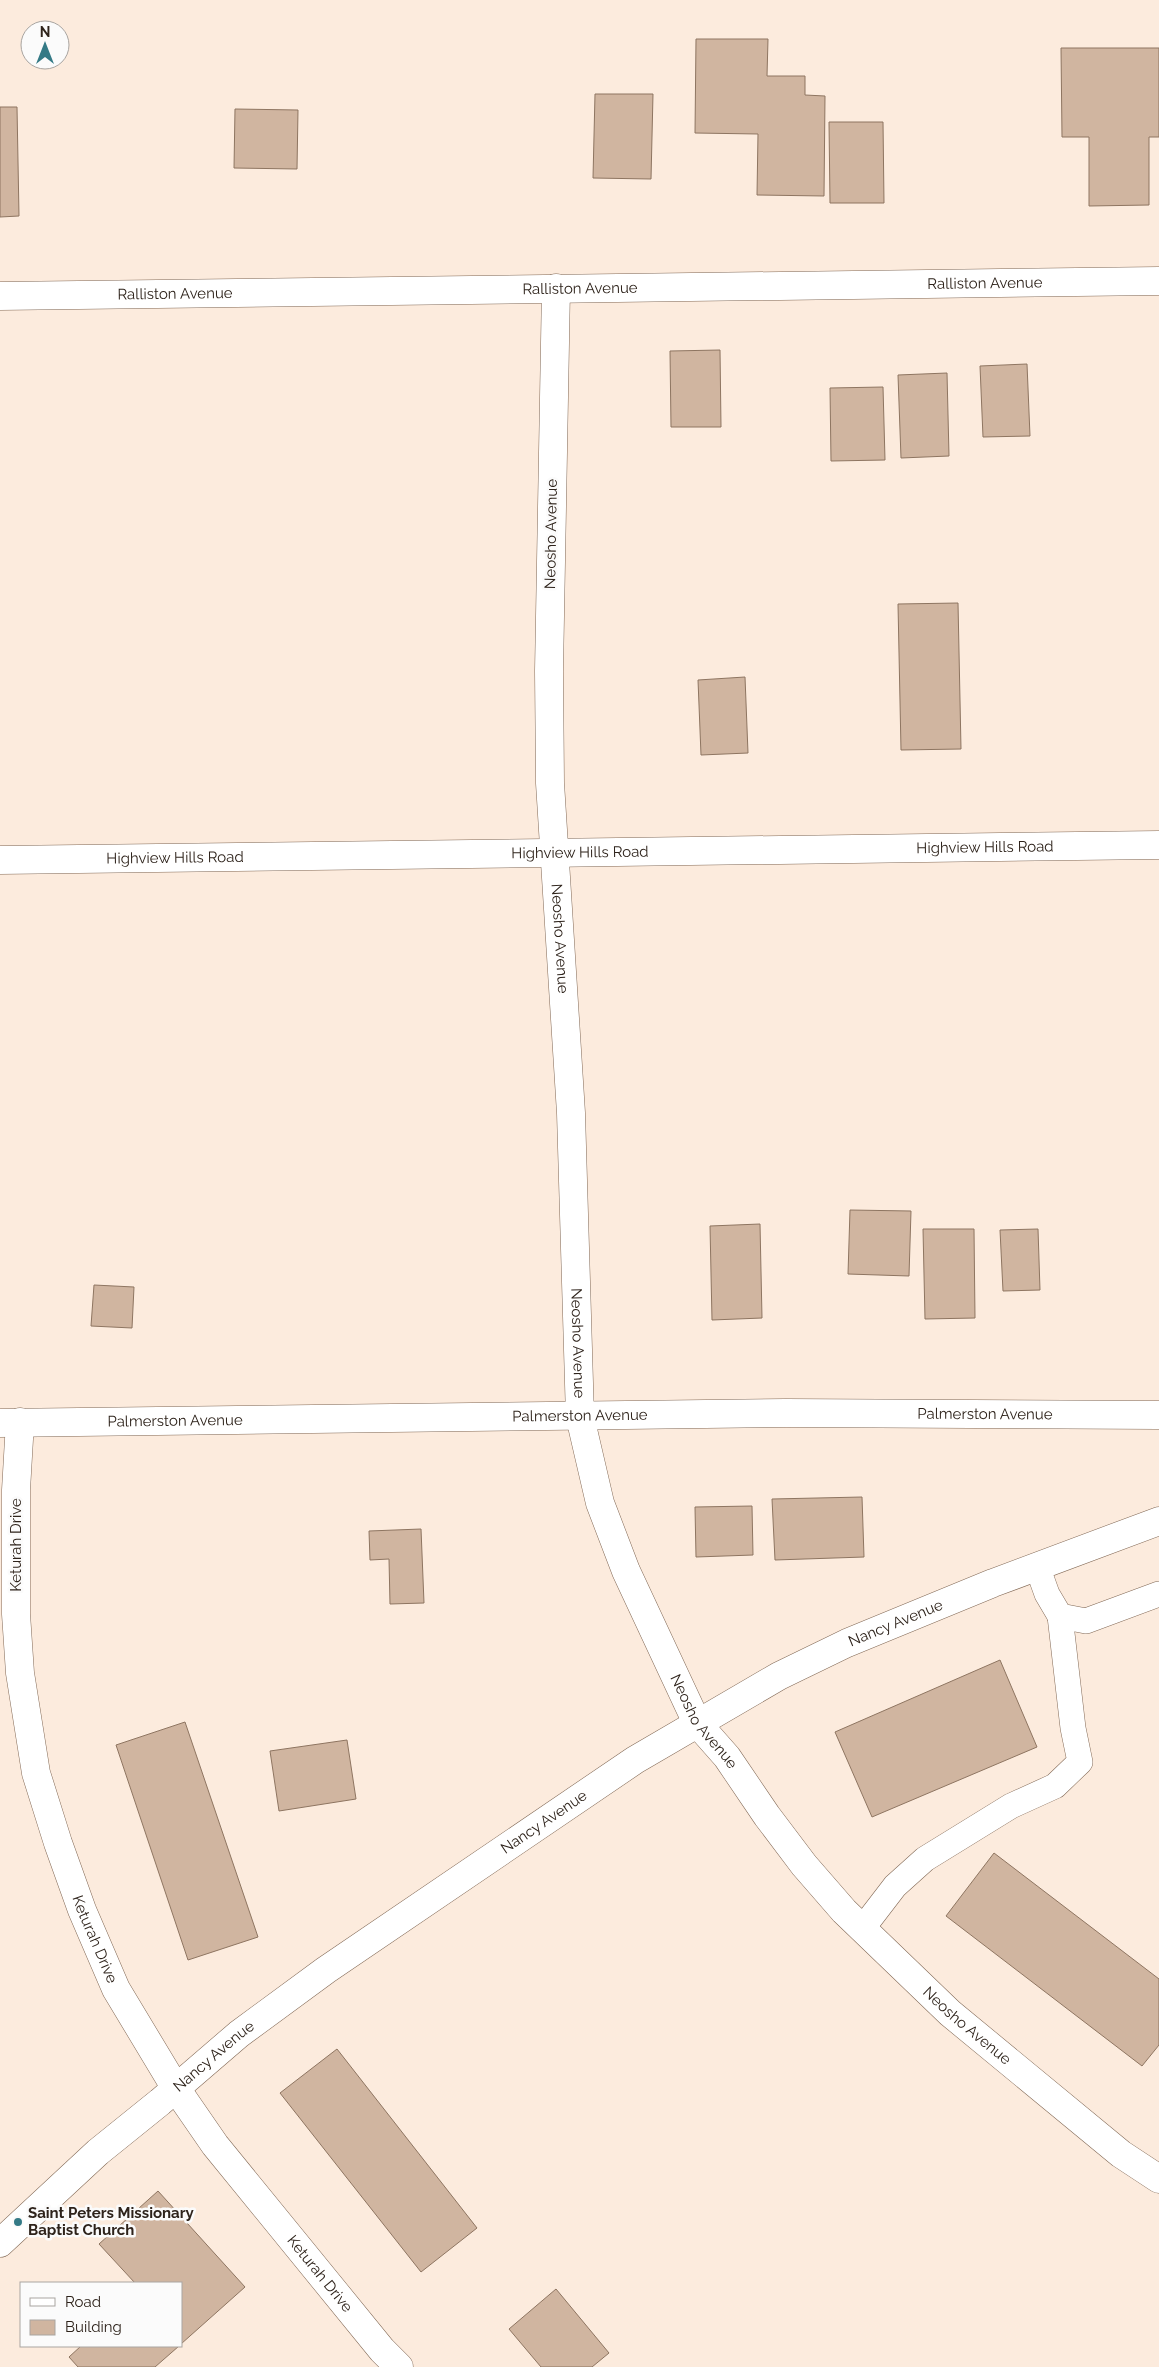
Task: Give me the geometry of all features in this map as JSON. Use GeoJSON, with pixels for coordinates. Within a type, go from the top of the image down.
{"type":"FeatureCollection","features":[{"type":"Feature","properties":{"kind":"street","name":"Ralliston Avenue"},"geometry":{"type":"LineString","coordinates":[[0,296],[1159,281]]}},
{"type":"Feature","properties":{"kind":"street","name":"Neosho Avenue"},"geometry":{"type":"LineString","coordinates":[[556,288],[549,671],[550,783],[571,1113],[580,1417],[600,1503],[619,1554],[697,1723],[727,1757],[767,1816],[804,1864],[844,1911],[950,2013],[1015,2069],[1121,2154],[1159,2179]]}},
{"type":"Feature","properties":{"kind":"street","name":"Highview Hills Road"},"geometry":{"type":"LineString","coordinates":[[0,860],[556,854],[1159,844]]}},
{"type":"Feature","properties":{"kind":"street","name":"Palmerston Avenue"},"geometry":{"type":"LineString","coordinates":[[10,1423],[786,1413],[1159,1416]]}},
{"type":"Feature","properties":{"kind":"street","name":"Keturah Drive"},"geometry":{"type":"LineString","coordinates":[[10,1423],[16,1490],[16,1614],[20,1673],[36,1773],[82,1910],[116,1989],[175,2087],[215,2145],[376,2342],[399,2367]]}},
{"type":"Feature","properties":{"kind":"street","name":"Nancy Avenue"},"geometry":{"type":"LineString","coordinates":[[0,2243],[98,2152],[239,2034],[326,1970],[635,1760],[779,1676],[847,1643],[1037,1566],[1159,1521]]}},
{"type":"Feature","properties":{"kind":"lane"},"geometry":{"type":"LineString","coordinates":[[862,1929],[895,1886],[925,1859],[1011,1806],[1054,1786],[1080,1762],[1073,1728],[1060,1616],[1047,1594],[1037,1566]]}},
{"type":"Feature","properties":{"kind":"lane"},"geometry":{"type":"LineString","coordinates":[[1060,1616],[1086,1621],[1159,1594]]}},
{"type":"Feature","properties":{"kind":"building"},"geometry":{"type":"Polygon","coordinates":[[[696,39],[768,39],[767,76],[805,76],[805,95],[825,96],[824,196],[757,195],[758,134],[695,133],[696,39]]]}},
{"type":"Feature","properties":{"kind":"building"},"geometry":{"type":"Polygon","coordinates":[[[1061,48],[1159,48],[1159,137],[1149,137],[1149,205],[1089,206],[1089,137],[1062,137],[1061,48]]]}},
{"type":"Feature","properties":{"kind":"building"},"geometry":{"type":"Polygon","coordinates":[[[595,94],[653,94],[651,179],[593,178],[595,94]]]}},
{"type":"Feature","properties":{"kind":"building"},"geometry":{"type":"Polygon","coordinates":[[[0,107],[17,107],[19,216],[0,217],[0,107]]]}},
{"type":"Feature","properties":{"kind":"building"},"geometry":{"type":"Polygon","coordinates":[[[235,109],[298,110],[297,169],[234,168],[235,109]]]}},
{"type":"Feature","properties":{"kind":"building"},"geometry":{"type":"Polygon","coordinates":[[[829,122],[883,122],[884,203],[830,203],[829,122]]]}},
{"type":"Feature","properties":{"kind":"building"},"geometry":{"type":"Polygon","coordinates":[[[720,350],[721,427],[671,427],[670,351],[720,350]]]}},
{"type":"Feature","properties":{"kind":"building"},"geometry":{"type":"Polygon","coordinates":[[[1027,364],[1030,436],[983,437],[980,366],[1027,364]]]}},
{"type":"Feature","properties":{"kind":"building"},"geometry":{"type":"Polygon","coordinates":[[[947,373],[949,456],[901,458],[898,375],[947,373]]]}},
{"type":"Feature","properties":{"kind":"building"},"geometry":{"type":"Polygon","coordinates":[[[883,387],[885,460],[831,461],[830,388],[883,387]]]}},
{"type":"Feature","properties":{"kind":"building"},"geometry":{"type":"Polygon","coordinates":[[[958,603],[961,749],[901,750],[898,604],[958,603]]]}},
{"type":"Feature","properties":{"kind":"building"},"geometry":{"type":"Polygon","coordinates":[[[745,677],[748,753],[701,755],[698,680],[745,677]]]}},
{"type":"Feature","properties":{"kind":"building"},"geometry":{"type":"Polygon","coordinates":[[[850,1210],[911,1211],[909,1276],[848,1274],[850,1210]]]}},
{"type":"Feature","properties":{"kind":"building"},"geometry":{"type":"Polygon","coordinates":[[[760,1224],[762,1318],[712,1320],[710,1226],[760,1224]]]}},
{"type":"Feature","properties":{"kind":"building"},"geometry":{"type":"Polygon","coordinates":[[[923,1229],[974,1229],[975,1318],[925,1319],[923,1229]]]}},
{"type":"Feature","properties":{"kind":"building"},"geometry":{"type":"Polygon","coordinates":[[[1038,1229],[1040,1290],[1003,1291],[1000,1230],[1038,1229]]]}},
{"type":"Feature","properties":{"kind":"building"},"geometry":{"type":"Polygon","coordinates":[[[94,1285],[134,1287],[132,1328],[91,1326],[94,1285]]]}},
{"type":"Feature","properties":{"kind":"building"},"geometry":{"type":"Polygon","coordinates":[[[862,1497],[864,1557],[775,1560],[772,1499],[862,1497]]]}},
{"type":"Feature","properties":{"kind":"building"},"geometry":{"type":"Polygon","coordinates":[[[752,1506],[753,1555],[696,1557],[695,1507],[752,1506]]]}},
{"type":"Feature","properties":{"kind":"building"},"geometry":{"type":"Polygon","coordinates":[[[421,1529],[424,1603],[390,1604],[389,1559],[370,1560],[369,1531],[421,1529]]]}},
{"type":"Feature","properties":{"kind":"building"},"geometry":{"type":"Polygon","coordinates":[[[1000,1660],[1037,1747],[872,1817],[835,1732],[1000,1660]]]}},
{"type":"Feature","properties":{"kind":"building"},"geometry":{"type":"Polygon","coordinates":[[[185,1722],[258,1937],[188,1960],[116,1745],[185,1722]]]}},
{"type":"Feature","properties":{"kind":"building"},"geometry":{"type":"Polygon","coordinates":[[[347,1740],[356,1799],[279,1811],[270,1751],[347,1740]]]}},
{"type":"Feature","properties":{"kind":"building"},"geometry":{"type":"Polygon","coordinates":[[[994,1853],[1159,1979],[1159,2045],[1142,2066],[946,1916],[994,1853]]]}},
{"type":"Feature","properties":{"kind":"building"},"geometry":{"type":"Polygon","coordinates":[[[337,2049],[477,2228],[421,2272],[280,2093],[337,2049]]]}},
{"type":"Feature","properties":{"kind":"building"},"geometry":{"type":"Polygon","coordinates":[[[158,2191],[245,2287],[182,2343],[182,2282],[134,2282],[99,2244],[158,2191]]]}},
{"type":"Feature","properties":{"kind":"building"},"geometry":{"type":"Polygon","coordinates":[[[556,2289],[609,2353],[592,2367],[541,2367],[509,2329],[556,2289]]]}},
{"type":"Feature","properties":{"kind":"building"},"geometry":{"type":"Polygon","coordinates":[[[80,2347],[178,2347],[155,2367],[78,2367],[69,2357],[80,2347]]]}},
{"type":"Feature","properties":{"kind":"place","name":"Saint Peters Missionary Baptist Church"},"geometry":{"type":"Point","coordinates":[18,2222]}}]}
